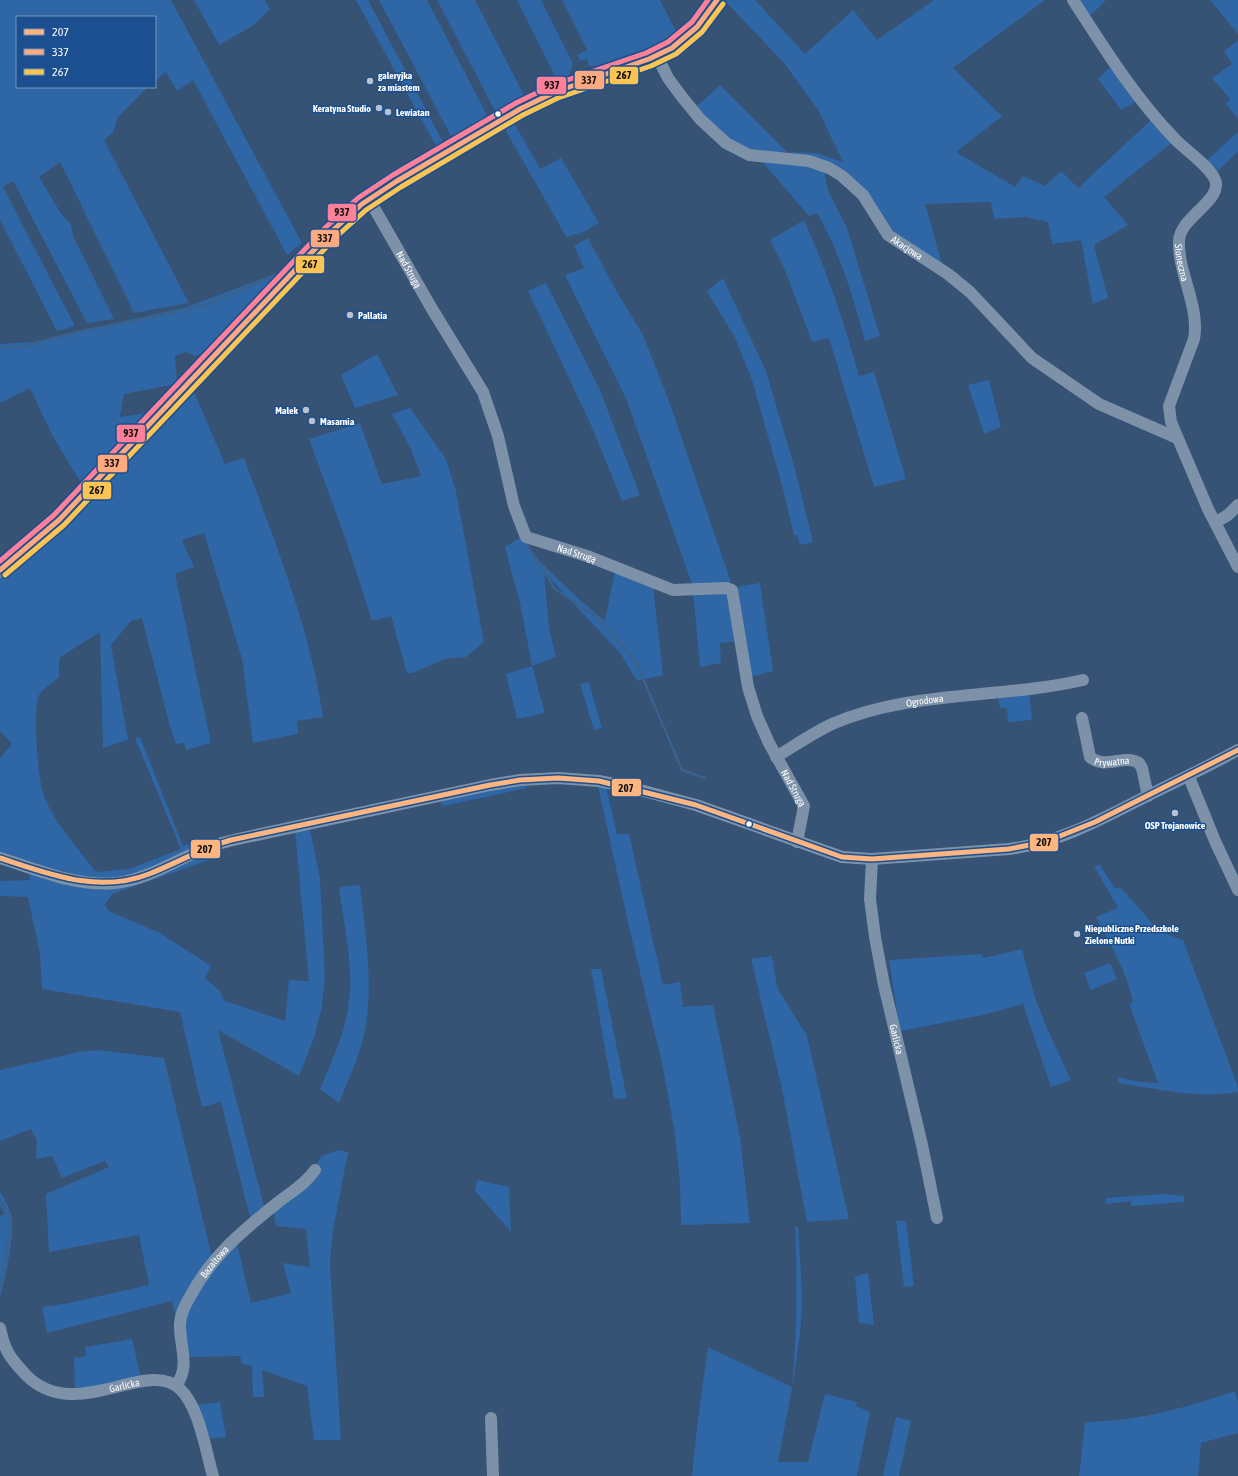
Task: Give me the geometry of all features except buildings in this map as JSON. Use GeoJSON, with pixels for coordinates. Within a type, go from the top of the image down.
{"type":"FeatureCollection","features":[{"type":"Feature","properties":{"kind":"main road"},"geometry":{"type":"LineString","coordinates":[[0,570],[64,515],[331,232],[369,199],[418,168],[539,99],[657,56],[672,48],[689,36],[707,15],[716,0]]}},
{"type":"Feature","properties":{"kind":"street","name":"Słoneczna"},"geometry":{"type":"LineString","coordinates":[[1072,0],[1104,48],[1153,113],[1174,139],[1210,171],[1216,183],[1212,195],[1185,225],[1179,241],[1196,328],[1194,339],[1169,406],[1171,422],[1177,438],[1238,567]]}},
{"type":"Feature","properties":{"kind":"street","name":"Akacjowa"},"geometry":{"type":"LineString","coordinates":[[657,56],[668,78],[685,101],[700,119],[726,143],[750,155],[809,161],[829,168],[842,176],[863,196],[888,235],[948,274],[970,292],[1032,358],[1099,404],[1177,438]]}},
{"type":"Feature","properties":{"kind":"street","name":"Nad Strugą"},"geometry":{"type":"LineString","coordinates":[[369,199],[432,309],[483,392],[498,436],[514,506],[526,537],[590,557],[673,590],[727,588],[732,590],[748,687],[759,722],[776,757],[804,806],[797,842]]}},
{"type":"Feature","properties":{"kind":"street"},"geometry":{"type":"LineString","coordinates":[[1216,522],[1228,515],[1238,505]]}},
{"type":"Feature","properties":{"kind":"street","name":"Ogrodowa"},"geometry":{"type":"LineString","coordinates":[[776,757],[831,725],[889,706],[973,694],[1058,686],[1083,680]]}},
{"type":"Feature","properties":{"kind":"street","name":"Prywatna"},"geometry":{"type":"LineString","coordinates":[[1082,718],[1090,757],[1100,762],[1112,763],[1130,760],[1139,763],[1142,768],[1148,796]]}},
{"type":"Feature","properties":{"kind":"street"},"geometry":{"type":"LineString","coordinates":[[0,858],[71,880],[96,883],[115,883],[145,875],[207,848],[255,835],[460,790],[520,780],[558,778],[598,781],[666,796],[842,857],[872,859],[1026,847],[1058,838],[1189,777],[1238,750]]}},
{"type":"Feature","properties":{"kind":"street"},"geometry":{"type":"LineString","coordinates":[[1189,777],[1215,841],[1238,890]]}},
{"type":"Feature","properties":{"kind":"street","name":"Garlicka"},"geometry":{"type":"LineString","coordinates":[[872,859],[870,900],[875,937],[884,985],[922,1145],[937,1218]]}},
{"type":"Feature","properties":{"kind":"street","name":"Bazaltowa"},"geometry":{"type":"LineString","coordinates":[[176,1385],[180,1380],[184,1367],[180,1321],[184,1308],[200,1278],[216,1257],[239,1233],[306,1182],[315,1170]]}},
{"type":"Feature","properties":{"kind":"street","name":"Garlicka"},"geometry":{"type":"LineString","coordinates":[[1,1332],[8,1356],[29,1378],[41,1387],[61,1394],[74,1395],[153,1380],[176,1385]]}},
{"type":"Feature","properties":{"kind":"street"},"geometry":{"type":"LineString","coordinates":[[176,1385],[182,1390],[191,1405],[213,1476]]}},
{"type":"Feature","properties":{"kind":"street"},"geometry":{"type":"LineString","coordinates":[[491,1418],[493,1476]]}},
{"type":"Feature","properties":{"kind":"shaded area"},"geometry":{"type":"Polygon","coordinates":[[[0,0],[171,0],[302,243],[287,255],[193,80],[177,91],[166,72],[156,80],[156,16],[16,16],[16,88],[147,88],[118,117],[113,132],[104,140],[189,303],[134,313],[60,162],[39,177],[62,215],[71,224],[73,236],[114,319],[87,323],[13,181],[3,187],[75,326],[57,331],[0,220],[0,0]]]}},
{"type":"Feature","properties":{"kind":"shaded area"},"geometry":{"type":"Polygon","coordinates":[[[194,0],[265,0],[270,9],[254,25],[219,45],[194,0]]]}},
{"type":"Feature","properties":{"kind":"shaded area"},"geometry":{"type":"Polygon","coordinates":[[[356,0],[368,0],[443,142],[436,146],[356,0]]]}},
{"type":"Feature","properties":{"kind":"shaded area"},"geometry":{"type":"Polygon","coordinates":[[[379,0],[427,0],[487,115],[472,128],[452,138],[379,0]]]}},
{"type":"Feature","properties":{"kind":"shaded area"},"geometry":{"type":"Polygon","coordinates":[[[437,0],[475,0],[525,97],[495,111],[437,0]]]}},
{"type":"Feature","properties":{"kind":"shaded area"},"geometry":{"type":"Polygon","coordinates":[[[517,0],[541,0],[573,63],[569,75],[559,84],[517,0]]]}},
{"type":"Feature","properties":{"kind":"shaded area"},"geometry":{"type":"Polygon","coordinates":[[[562,0],[660,0],[679,37],[623,61],[600,66],[589,66],[587,59],[581,61],[577,55],[587,50],[562,0]]]}},
{"type":"Feature","properties":{"kind":"shaded area"},"geometry":{"type":"Polygon","coordinates":[[[724,0],[755,0],[805,54],[853,10],[877,40],[934,0],[1045,0],[953,68],[1002,116],[956,152],[1015,187],[1023,176],[1045,186],[1061,171],[1078,188],[1153,118],[1173,142],[1104,197],[1128,225],[1094,245],[1108,298],[1093,304],[1081,240],[1052,244],[1048,222],[1026,217],[994,219],[991,202],[925,204],[943,267],[890,229],[865,190],[815,158],[787,152],[816,153],[843,162],[818,110],[784,63],[724,0]]]}},
{"type":"Feature","properties":{"kind":"shaded area"},"geometry":{"type":"Polygon","coordinates":[[[1076,0],[1106,0],[1089,17],[1076,0]]]}},
{"type":"Feature","properties":{"kind":"shaded area"},"geometry":{"type":"Polygon","coordinates":[[[1210,0],[1238,0],[1238,34],[1210,0]]]}},
{"type":"Feature","properties":{"kind":"shaded area"},"geometry":{"type":"Polygon","coordinates":[[[1238,40],[1238,119],[1226,104],[1230,99],[1212,78],[1232,64],[1224,51],[1238,40]]]}},
{"type":"Feature","properties":{"kind":"shaded area"},"geometry":{"type":"Polygon","coordinates":[[[1112,65],[1139,100],[1121,110],[1098,79],[1112,65]]]}},
{"type":"Feature","properties":{"kind":"shaded area"},"geometry":{"type":"Polygon","coordinates":[[[720,85],[787,152],[767,152],[749,149],[730,140],[695,108],[720,85]]]}},
{"type":"Feature","properties":{"kind":"shaded area"},"geometry":{"type":"Polygon","coordinates":[[[513,121],[540,169],[561,158],[599,223],[578,235],[575,234],[567,238],[503,126],[513,121]]]}},
{"type":"Feature","properties":{"kind":"shaded area"},"geometry":{"type":"Polygon","coordinates":[[[1238,132],[1238,151],[1216,173],[1205,162],[1238,132]]]}},
{"type":"Feature","properties":{"kind":"shaded area"},"geometry":{"type":"Polygon","coordinates":[[[761,160],[792,160],[824,170],[828,191],[847,228],[880,336],[865,341],[856,308],[839,259],[817,213],[809,216],[761,160]]]}},
{"type":"Feature","properties":{"kind":"shaded area"},"geometry":{"type":"Polygon","coordinates":[[[804,220],[834,297],[859,376],[874,372],[906,479],[874,487],[829,338],[812,342],[785,270],[770,240],[804,220]]]}},
{"type":"Feature","properties":{"kind":"shaded area"},"geometry":{"type":"Polygon","coordinates":[[[588,238],[617,292],[643,335],[669,401],[731,582],[693,587],[627,401],[565,275],[584,268],[574,246],[588,238]]]}},
{"type":"Feature","properties":{"kind":"shaded area"},"geometry":{"type":"Polygon","coordinates":[[[280,272],[283,273],[208,353],[194,356],[186,352],[175,356],[177,384],[124,394],[120,417],[154,412],[81,483],[52,435],[30,388],[0,403],[0,344],[34,342],[184,308],[280,272]]]}},
{"type":"Feature","properties":{"kind":"shaded area"},"geometry":{"type":"Polygon","coordinates":[[[723,278],[766,371],[795,469],[813,542],[800,545],[797,535],[794,535],[783,489],[752,380],[735,338],[707,291],[723,278]]]}},
{"type":"Feature","properties":{"kind":"shaded area"},"geometry":{"type":"Polygon","coordinates":[[[546,283],[600,390],[640,495],[622,501],[591,425],[528,291],[546,283]]]}},
{"type":"Feature","properties":{"kind":"shaded area"},"geometry":{"type":"Polygon","coordinates":[[[377,354],[398,395],[355,408],[341,375],[377,354]]]}},
{"type":"Feature","properties":{"kind":"shaded area"},"geometry":{"type":"Polygon","coordinates":[[[989,380],[1001,427],[984,434],[968,385],[989,380]]]}},
{"type":"Feature","properties":{"kind":"shaded area"},"geometry":{"type":"Polygon","coordinates":[[[192,387],[225,464],[244,458],[279,554],[300,618],[310,651],[323,717],[297,721],[298,734],[253,743],[242,659],[204,533],[182,540],[194,567],[175,574],[211,743],[186,750],[184,743],[176,744],[170,727],[142,618],[131,621],[111,645],[128,740],[103,748],[100,632],[59,658],[59,677],[39,695],[36,715],[37,745],[40,776],[44,796],[54,816],[96,872],[129,869],[181,849],[135,738],[140,737],[183,846],[204,838],[206,846],[144,871],[106,879],[91,878],[36,865],[0,854],[0,758],[12,744],[0,731],[0,577],[192,387]]]}},
{"type":"Feature","properties":{"kind":"shaded area"},"geometry":{"type":"Polygon","coordinates":[[[410,408],[446,459],[456,491],[484,642],[466,657],[445,659],[413,673],[407,673],[391,616],[372,621],[347,543],[309,439],[360,423],[382,484],[421,476],[410,447],[392,414],[410,408]]]}},
{"type":"Feature","properties":{"kind":"shaded area"},"geometry":{"type":"Polygon","coordinates":[[[521,537],[525,540],[531,552],[550,572],[605,621],[615,570],[653,586],[663,675],[637,681],[621,654],[544,572],[549,628],[556,657],[532,666],[521,608],[505,547],[521,537]]]}},
{"type":"Feature","properties":{"kind":"shaded area"},"geometry":{"type":"Polygon","coordinates":[[[760,583],[773,671],[749,677],[736,589],[741,586],[760,583]]]}},
{"type":"Feature","properties":{"kind":"shaded area"},"geometry":{"type":"Polygon","coordinates":[[[693,591],[726,591],[731,595],[738,641],[720,643],[721,663],[700,667],[693,591]]]}},
{"type":"Feature","properties":{"kind":"shaded area"},"geometry":{"type":"Polygon","coordinates":[[[532,666],[545,713],[517,719],[506,674],[532,666]]]}},
{"type":"Feature","properties":{"kind":"shaded area"},"geometry":{"type":"Polygon","coordinates":[[[589,682],[602,728],[594,730],[580,684],[589,682]]]}},
{"type":"Feature","properties":{"kind":"shaded area"},"geometry":{"type":"Polygon","coordinates":[[[1029,691],[1032,720],[1008,722],[1007,708],[1000,708],[997,694],[1029,691]]]}},
{"type":"Feature","properties":{"kind":"shaded area"},"geometry":{"type":"Polygon","coordinates":[[[526,784],[527,788],[443,806],[441,799],[526,784]]]}},
{"type":"Feature","properties":{"kind":"shaded area"},"geometry":{"type":"Polygon","coordinates":[[[598,786],[606,786],[617,834],[629,834],[663,985],[680,982],[683,1007],[713,1005],[740,1137],[750,1223],[681,1225],[680,1183],[674,1128],[662,1063],[629,927],[598,786]]]}},
{"type":"Feature","properties":{"kind":"shaded area"},"geometry":{"type":"Polygon","coordinates":[[[310,830],[320,878],[325,978],[322,1006],[314,1038],[299,1076],[218,1030],[265,1210],[251,1221],[221,1102],[202,1107],[180,1012],[42,989],[40,954],[28,897],[0,896],[0,881],[30,880],[29,873],[131,884],[208,855],[209,860],[112,894],[105,905],[109,911],[160,933],[211,966],[205,978],[220,991],[224,1000],[285,1021],[289,980],[309,981],[295,831],[310,830]]]}},
{"type":"Feature","properties":{"kind":"shaded area"},"geometry":{"type":"Polygon","coordinates":[[[1100,865],[1115,888],[1121,888],[1153,924],[1164,933],[1183,940],[1238,1087],[1238,1092],[1224,1094],[1194,1094],[1119,1083],[1117,1077],[1140,1082],[1158,1083],[1129,1004],[1133,1002],[1127,980],[1118,958],[1096,917],[1118,908],[1094,866],[1100,865]]]}},
{"type":"Feature","properties":{"kind":"shaded area"},"geometry":{"type":"Polygon","coordinates":[[[360,885],[368,955],[368,1008],[362,1045],[339,1103],[320,1089],[342,1033],[349,998],[350,967],[339,887],[360,885]]]}},
{"type":"Feature","properties":{"kind":"shaded area"},"geometry":{"type":"Polygon","coordinates":[[[1022,949],[1035,998],[1071,1080],[1051,1087],[1023,1004],[983,1015],[900,1031],[889,960],[982,954],[983,958],[1022,949]]]}},
{"type":"Feature","properties":{"kind":"shaded area"},"geometry":{"type":"Polygon","coordinates":[[[772,956],[777,987],[807,1036],[849,1219],[807,1222],[782,1089],[751,959],[772,956]]]}},
{"type":"Feature","properties":{"kind":"shaded area"},"geometry":{"type":"Polygon","coordinates":[[[1110,963],[1117,979],[1091,990],[1084,973],[1110,963]]]}},
{"type":"Feature","properties":{"kind":"shaded area"},"geometry":{"type":"Polygon","coordinates":[[[591,969],[601,969],[627,1098],[614,1099],[591,969]]]}},
{"type":"Feature","properties":{"kind":"shaded area"},"geometry":{"type":"Polygon","coordinates":[[[97,1050],[164,1058],[212,1257],[176,1319],[172,1301],[47,1333],[42,1307],[69,1303],[149,1285],[139,1235],[49,1252],[46,1194],[109,1167],[105,1161],[62,1178],[52,1156],[36,1159],[37,1141],[31,1129],[0,1141],[0,1070],[79,1052],[97,1050]]]}},
{"type":"Feature","properties":{"kind":"shaded area"},"geometry":{"type":"Polygon","coordinates":[[[338,1150],[348,1152],[333,1231],[330,1263],[341,1440],[314,1440],[307,1386],[262,1370],[264,1397],[253,1397],[252,1366],[242,1364],[240,1356],[188,1357],[184,1314],[190,1301],[236,1239],[251,1303],[291,1293],[283,1263],[310,1267],[306,1229],[276,1226],[273,1210],[314,1167],[322,1156],[338,1150]]]}},
{"type":"Feature","properties":{"kind":"shaded area"},"geometry":{"type":"Polygon","coordinates":[[[477,1180],[509,1187],[511,1232],[475,1191],[477,1180]]]}},
{"type":"Feature","properties":{"kind":"shaded area"},"geometry":{"type":"Polygon","coordinates":[[[0,1192],[10,1211],[12,1230],[10,1254],[0,1298],[0,1216],[5,1214],[0,1206],[0,1192]]]}},
{"type":"Feature","properties":{"kind":"shaded area"},"geometry":{"type":"Polygon","coordinates":[[[1164,1194],[1184,1196],[1184,1202],[1131,1206],[1131,1201],[1106,1204],[1106,1198],[1164,1194]]]}},
{"type":"Feature","properties":{"kind":"shaded area"},"geometry":{"type":"Polygon","coordinates":[[[896,1221],[906,1221],[914,1286],[904,1287],[896,1221]]]}},
{"type":"Feature","properties":{"kind":"shaded area"},"geometry":{"type":"Polygon","coordinates":[[[795,1227],[798,1227],[802,1307],[793,1382],[778,1462],[808,1462],[825,1394],[857,1402],[856,1406],[870,1412],[857,1476],[692,1476],[708,1347],[792,1387],[796,1307],[795,1227]]]}},
{"type":"Feature","properties":{"kind":"shaded area"},"geometry":{"type":"Polygon","coordinates":[[[868,1273],[874,1325],[859,1323],[855,1276],[868,1273]]]}},
{"type":"Feature","properties":{"kind":"shaded area"},"geometry":{"type":"Polygon","coordinates":[[[132,1339],[141,1377],[75,1390],[74,1358],[86,1356],[85,1347],[132,1339]]]}},
{"type":"Feature","properties":{"kind":"shaded area"},"geometry":{"type":"Polygon","coordinates":[[[1235,1391],[1238,1402],[1238,1433],[1201,1443],[1198,1476],[1079,1476],[1085,1422],[1143,1416],[1180,1408],[1235,1391]]]}},
{"type":"Feature","properties":{"kind":"shaded area"},"geometry":{"type":"Polygon","coordinates":[[[220,1402],[226,1437],[207,1439],[196,1405],[220,1402]]]}},
{"type":"Feature","properties":{"kind":"shaded area"},"geometry":{"type":"Polygon","coordinates":[[[896,1417],[911,1421],[899,1476],[883,1476],[896,1417]]]}},
{"type":"Feature","properties":{"kind":"waterway"},"geometry":{"type":"LineString","coordinates":[[0,347],[21,347],[77,332],[183,311],[211,303],[270,277],[279,277]]}},
{"type":"Feature","properties":{"kind":"waterway"},"geometry":{"type":"LineString","coordinates":[[525,542],[555,589],[596,616],[636,662],[682,770],[705,778]]}},
{"type":"Feature","properties":{"kind":"waterway"},"geometry":{"type":"LineString","coordinates":[[0,1199],[8,1215],[8,1243],[0,1292]]}},
{"type":"Feature","properties":{"kind":"transit line","name":"937"},"geometry":{"type":"LineString","coordinates":[[0,561],[54,515],[326,227],[358,198],[393,175],[516,103],[553,85],[646,53],[668,42],[692,22],[708,0]]}},
{"type":"Feature","properties":{"kind":"transit line","name":"337"},"geometry":{"type":"LineString","coordinates":[[0,570],[59,520],[331,232],[362,204],[397,181],[520,109],[555,92],[649,59],[672,48],[697,27],[717,0]]}},
{"type":"Feature","properties":{"kind":"transit line","name":"267"},"geometry":{"type":"LineString","coordinates":[[5,575],[64,525],[336,237],[366,210],[401,187],[523,115],[558,98],[651,66],[676,54],[702,32],[723,4]]}},
{"type":"Feature","properties":{"kind":"transit line","name":"207"},"geometry":{"type":"LineString","coordinates":[[0,858],[74,880],[92,882],[130,880],[149,874],[210,847],[231,840],[490,785],[520,780],[558,778],[599,781],[696,805],[842,857],[872,859],[1009,849],[1045,842],[1095,822],[1238,750]]}},
{"type":"Feature","properties":{"kind":"place","name":"galeryjka za miastem"},"geometry":{"type":"Point","coordinates":[370,81]}},
{"type":"Feature","properties":{"kind":"place","name":"Keratyna Studio"},"geometry":{"type":"Point","coordinates":[379,108]}},
{"type":"Feature","properties":{"kind":"place","name":"Lewiatan"},"geometry":{"type":"Point","coordinates":[388,112]}},
{"type":"Feature","properties":{"kind":"place","name":"Pallatia"},"geometry":{"type":"Point","coordinates":[350,315]}},
{"type":"Feature","properties":{"kind":"place","name":"Małek"},"geometry":{"type":"Point","coordinates":[306,410]}},
{"type":"Feature","properties":{"kind":"place","name":"Masarnia"},"geometry":{"type":"Point","coordinates":[312,421]}},
{"type":"Feature","properties":{"kind":"place","name":"OSP Trojanowice"},"geometry":{"type":"Point","coordinates":[1175,813]}},
{"type":"Feature","properties":{"kind":"place","name":"Niepubliczne Przedszkole Zielone Nutki"},"geometry":{"type":"Point","coordinates":[1077,934]}}]}
